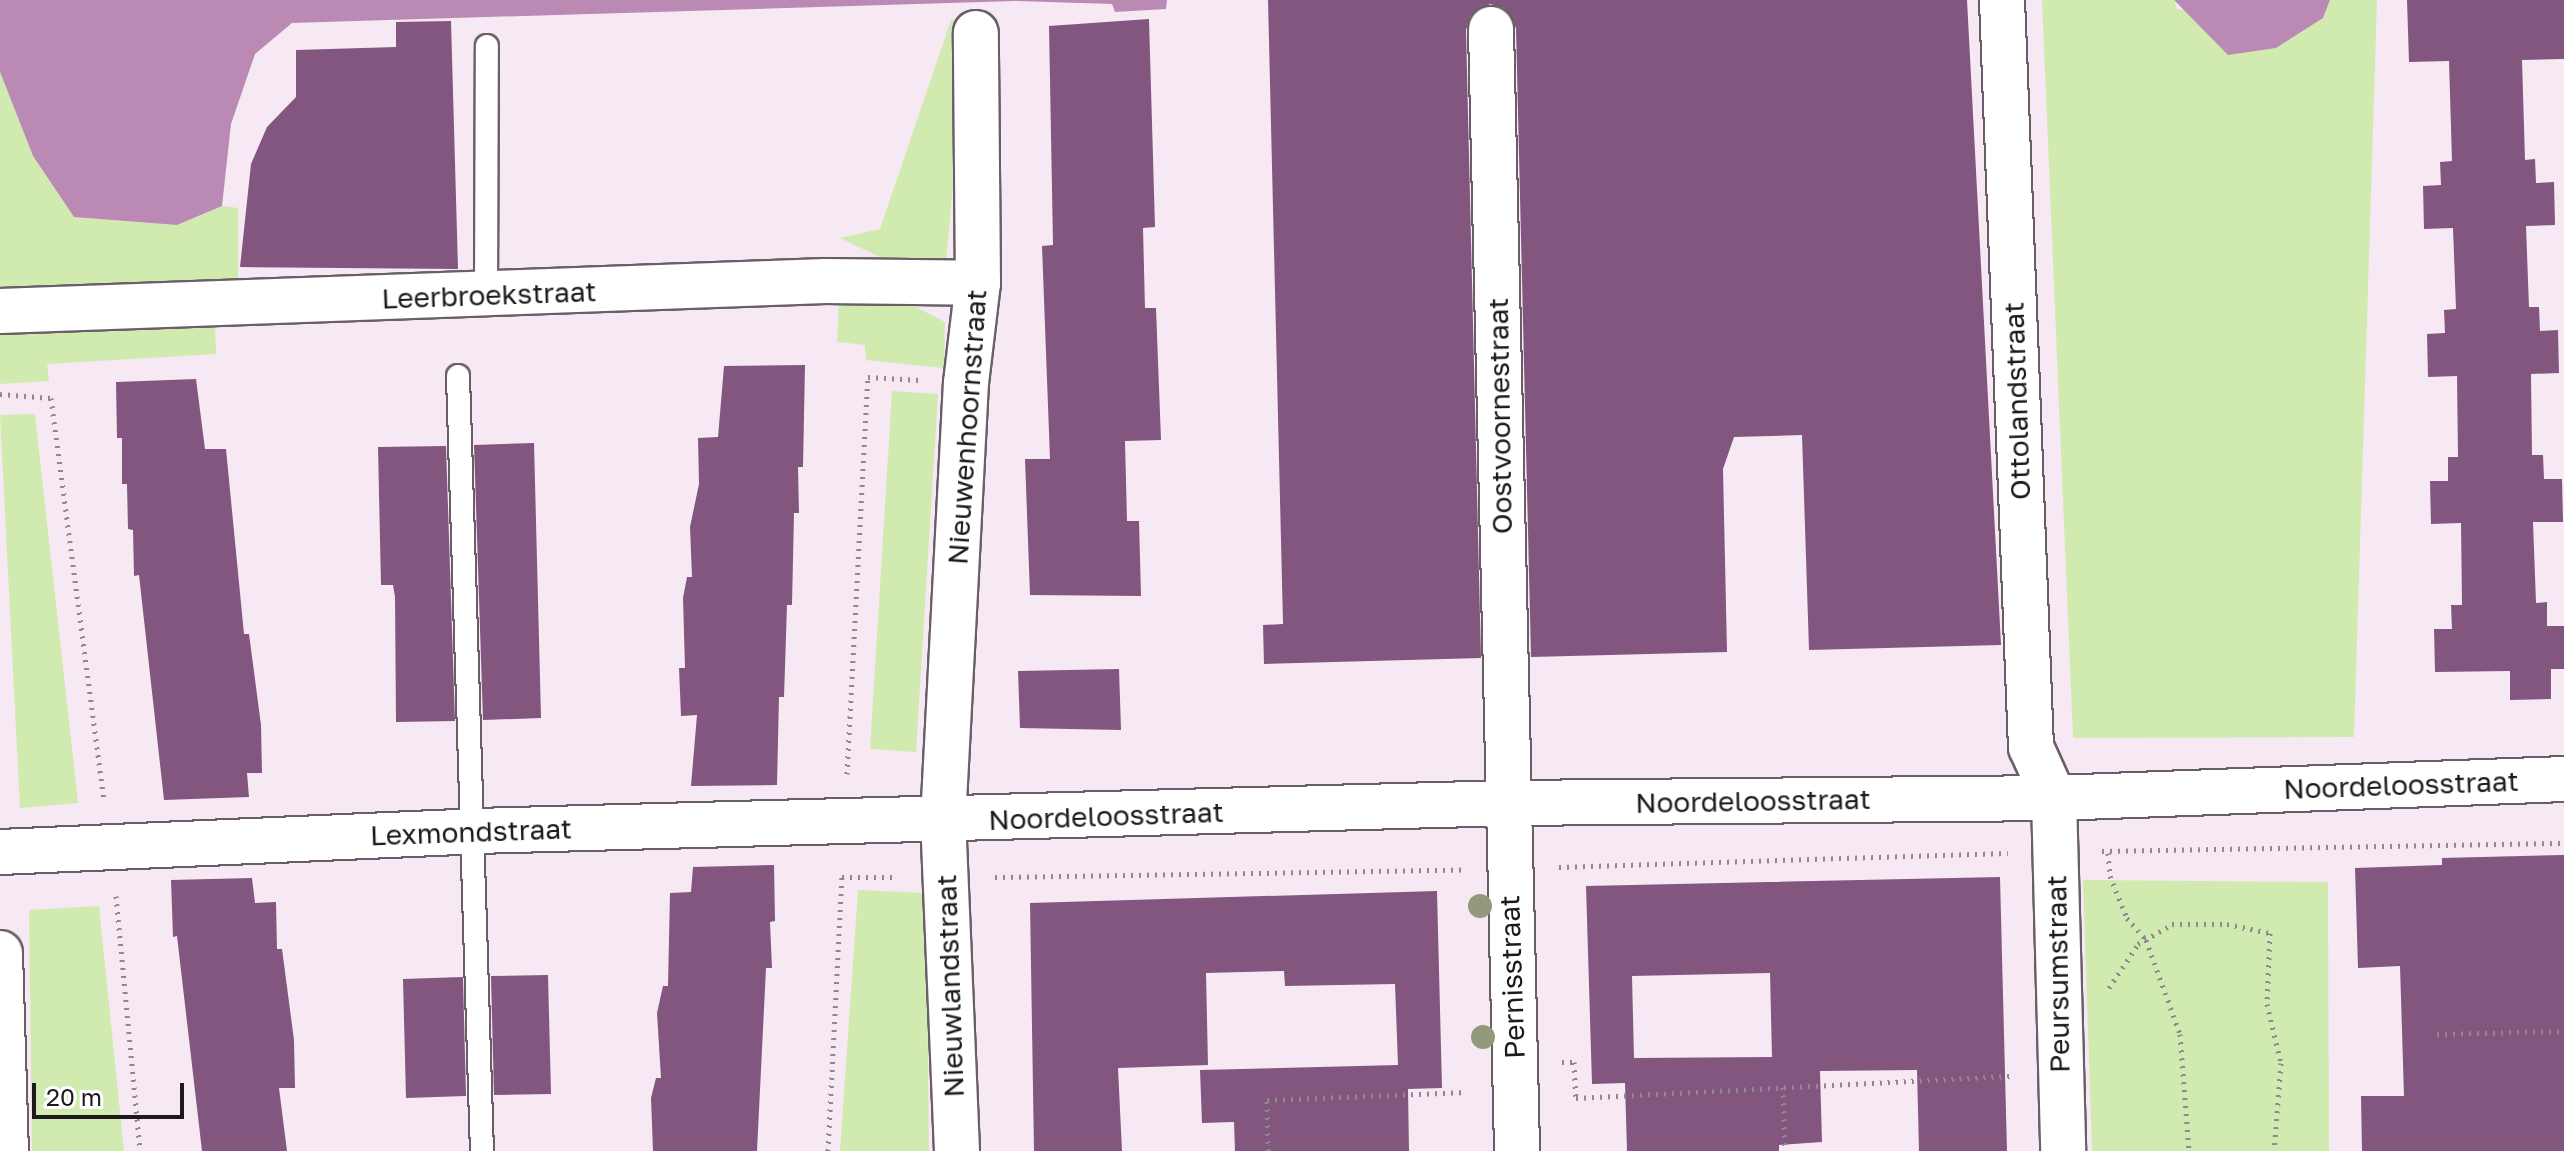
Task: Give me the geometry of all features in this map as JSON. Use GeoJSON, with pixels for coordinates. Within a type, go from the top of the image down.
{"type":"FeatureCollection","features":[{"type":"Feature","properties":{"kind":"street","name":"Ottolandstraat"},"geometry":{"type":"LineString","coordinates":[[2002,0],[2031,747],[2054,798]]}},
{"type":"Feature","properties":{"kind":"street","name":"Oostvoornestraat"},"geometry":{"type":"LineString","coordinates":[[1491,29],[1508,803]]}},
{"type":"Feature","properties":{"kind":"street","name":"Nieuwenhoornstraat"},"geometry":{"type":"LineString","coordinates":[[943,821],[966,383],[978,283],[976,33]]}},
{"type":"Feature","properties":{"kind":"street","name":"Leerbroekstraat"},"geometry":{"type":"LineString","coordinates":[[0,311],[825,281],[978,283]]}},
{"type":"Feature","properties":{"kind":"street","name":"Noordeloosstraat"},"geometry":{"type":"LineString","coordinates":[[943,821],[1508,803],[2054,798],[2564,779]]}},
{"type":"Feature","properties":{"kind":"street","name":"Peursumstraat"},"geometry":{"type":"LineString","coordinates":[[2054,798],[2063,1151]]}},
{"type":"Feature","properties":{"kind":"street","name":"Pernisstraat"},"geometry":{"type":"LineString","coordinates":[[1508,803],[1517,1151]]}},
{"type":"Feature","properties":{"kind":"street","name":"Lexmondstraat"},"geometry":{"type":"LineString","coordinates":[[0,852],[476,831],[943,821]]}},
{"type":"Feature","properties":{"kind":"street","name":"Nieuwlandstraat"},"geometry":{"type":"LineString","coordinates":[[943,821],[957,1151]]}},
{"type":"Feature","properties":{"kind":"street"},"geometry":{"type":"LineString","coordinates":[[0,953],[6,1151]]}},
{"type":"Feature","properties":{"kind":"lane"},"geometry":{"type":"LineString","coordinates":[[486,295],[487,46]]}},
{"type":"Feature","properties":{"kind":"lane"},"geometry":{"type":"LineString","coordinates":[[458,376],[476,831],[482,1151]]}},
{"type":"Feature","properties":{"kind":"path"},"geometry":{"type":"LineString","coordinates":[[828,1151],[868,377],[966,383]]}},
{"type":"Feature","properties":{"kind":"path"},"geometry":{"type":"LineString","coordinates":[[0,394],[51,398],[111,846],[140,1151]]}},
{"type":"Feature","properties":{"kind":"path"},"geometry":{"type":"LineString","coordinates":[[842,877],[1509,869],[2055,852],[2564,843]]}},
{"type":"Feature","properties":{"kind":"path"},"geometry":{"type":"LineString","coordinates":[[2107,851],[2110,876],[2127,918],[2146,940],[2180,1034],[2189,1151]]}},
{"type":"Feature","properties":{"kind":"path"},"geometry":{"type":"LineString","coordinates":[[2059,1010],[2089,1007],[2146,940],[2172,924],[2227,924],[2270,933],[2267,1004],[2281,1063],[2274,1151]]}},
{"type":"Feature","properties":{"kind":"path"},"geometry":{"type":"LineString","coordinates":[[2437,1034],[2564,1031]]}},
{"type":"Feature","properties":{"kind":"path"},"geometry":{"type":"LineString","coordinates":[[1268,1151],[1267,1100],[1515,1076],[1574,1062],[1576,1098],[2013,1076],[2020,1053],[2060,1056]]}},
{"type":"Feature","properties":{"kind":"path"},"geometry":{"type":"LineString","coordinates":[[1783,1087],[1785,1151]]}},
{"type":"Feature","properties":{"kind":"green space"},"geometry":{"type":"Polygon","coordinates":[[[2042,0],[2174,0],[2177,9],[2323,18],[2330,0],[2377,0],[2354,737],[2073,738],[2042,0]]]}},
{"type":"Feature","properties":{"kind":"green space"},"geometry":{"type":"Polygon","coordinates":[[[968,18],[946,263],[886,260],[840,238],[880,229],[951,20],[968,18]]]}},
{"type":"Feature","properties":{"kind":"green space"},"geometry":{"type":"Polygon","coordinates":[[[0,72],[33,156],[74,217],[177,225],[222,206],[238,208],[238,284],[0,290],[0,72]]]}},
{"type":"Feature","properties":{"kind":"green space"},"geometry":{"type":"Polygon","coordinates":[[[839,301],[914,306],[945,322],[944,368],[866,360],[865,345],[837,342],[839,301]]]}},
{"type":"Feature","properties":{"kind":"green space"},"geometry":{"type":"Polygon","coordinates":[[[215,322],[216,354],[47,364],[49,381],[0,384],[0,333],[7,327],[215,322]]]}},
{"type":"Feature","properties":{"kind":"green space"},"geometry":{"type":"Polygon","coordinates":[[[892,391],[938,394],[916,752],[870,749],[892,391]]]}},
{"type":"Feature","properties":{"kind":"green space"},"geometry":{"type":"Polygon","coordinates":[[[35,414],[78,803],[20,808],[0,415],[35,414]]]}},
{"type":"Feature","properties":{"kind":"green space"},"geometry":{"type":"Polygon","coordinates":[[[2083,880],[2328,882],[2329,1151],[2092,1151],[2083,880]]]}},
{"type":"Feature","properties":{"kind":"green space"},"geometry":{"type":"Polygon","coordinates":[[[858,890],[926,893],[929,1151],[840,1151],[858,890]]]}},
{"type":"Feature","properties":{"kind":"green space"},"geometry":{"type":"Polygon","coordinates":[[[99,906],[124,1151],[32,1151],[29,910],[99,906]]]}},
{"type":"Feature","properties":{"kind":"shaded area"},"geometry":{"type":"Polygon","coordinates":[[[0,0],[1167,0],[1166,9],[1115,12],[1112,4],[1015,1],[292,23],[255,54],[231,124],[222,206],[177,225],[74,217],[33,156],[0,72],[0,0]]]}},
{"type":"Feature","properties":{"kind":"shaded area"},"geometry":{"type":"Polygon","coordinates":[[[2174,0],[2330,0],[2323,18],[2276,48],[2228,55],[2174,0]]]}},
{"type":"Feature","properties":{"kind":"building"},"geometry":{"type":"Polygon","coordinates":[[[1268,0],[1967,0],[2001,645],[1809,650],[1802,435],[1734,437],[1723,469],[1727,652],[1531,657],[1516,28],[1504,8],[1490,4],[1470,16],[1466,30],[1481,658],[1264,664],[1263,625],[1283,624],[1268,0]]]}},
{"type":"Feature","properties":{"kind":"building"},"geometry":{"type":"Polygon","coordinates":[[[2407,0],[2564,0],[2564,59],[2522,60],[2525,160],[2535,159],[2536,183],[2554,182],[2555,225],[2526,226],[2529,307],[2539,307],[2540,331],[2558,330],[2559,373],[2531,374],[2532,455],[2543,455],[2544,479],[2562,479],[2563,522],[2533,522],[2536,603],[2547,602],[2547,626],[2564,626],[2564,669],[2551,669],[2551,699],[2510,700],[2510,671],[2435,672],[2434,629],[2452,629],[2451,605],[2462,605],[2461,523],[2431,524],[2430,481],[2448,481],[2448,457],[2458,457],[2457,376],[2428,377],[2427,334],[2445,333],[2444,310],[2456,309],[2453,228],[2424,229],[2423,186],[2441,185],[2440,162],[2452,161],[2449,61],[2409,62],[2407,0]]]}},
{"type":"Feature","properties":{"kind":"building"},"geometry":{"type":"Polygon","coordinates":[[[1149,19],[1155,227],[1143,228],[1145,308],[1156,308],[1161,440],[1125,441],[1127,521],[1139,521],[1141,596],[1030,595],[1025,459],[1050,459],[1042,246],[1053,245],[1049,26],[1149,19]]]}},
{"type":"Feature","properties":{"kind":"building"},"geometry":{"type":"Polygon","coordinates":[[[451,21],[458,269],[240,267],[251,164],[267,127],[296,97],[296,50],[396,47],[396,22],[451,21]]]}},
{"type":"Feature","properties":{"kind":"building"},"geometry":{"type":"Polygon","coordinates":[[[805,365],[803,467],[798,467],[799,513],[794,513],[792,605],[787,605],[784,697],[779,697],[777,785],[691,786],[697,715],[681,716],[679,668],[685,668],[683,598],[687,577],[692,577],[690,527],[699,484],[698,438],[718,437],[724,366],[805,365]]]}},
{"type":"Feature","properties":{"kind":"building"},"geometry":{"type":"Polygon","coordinates":[[[196,379],[205,449],[226,449],[244,634],[249,634],[261,725],[262,773],[247,773],[249,797],[164,800],[139,575],[134,576],[133,530],[128,529],[127,484],[122,484],[122,438],[117,438],[116,382],[196,379]]]}},
{"type":"Feature","properties":{"kind":"building"},"geometry":{"type":"Polygon","coordinates":[[[534,443],[541,718],[483,720],[474,445],[534,443]]]}},
{"type":"Feature","properties":{"kind":"building"},"geometry":{"type":"Polygon","coordinates":[[[446,446],[455,721],[396,722],[395,597],[393,585],[381,585],[378,447],[446,446]]]}},
{"type":"Feature","properties":{"kind":"building"},"geometry":{"type":"Polygon","coordinates":[[[1119,669],[1121,730],[1020,728],[1018,671],[1119,669]]]}},
{"type":"Feature","properties":{"kind":"building"},"geometry":{"type":"Polygon","coordinates":[[[2564,855],[2564,1151],[2362,1151],[2361,1096],[2404,1096],[2400,966],[2358,968],[2355,868],[2442,865],[2442,858],[2564,855]]]}},
{"type":"Feature","properties":{"kind":"building"},"geometry":{"type":"Polygon","coordinates":[[[774,865],[775,921],[770,922],[772,968],[766,968],[757,1151],[653,1151],[651,1098],[656,1078],[661,1078],[657,1013],[663,986],[668,986],[670,893],[691,892],[693,867],[774,865]]]}},
{"type":"Feature","properties":{"kind":"building"},"geometry":{"type":"Polygon","coordinates":[[[2000,877],[2007,1151],[1919,1151],[1917,1070],[1820,1071],[1822,1142],[1779,1145],[1779,1151],[1627,1151],[1625,1083],[1592,1084],[1586,886],[2000,877]],[[1770,973],[1632,976],[1634,1058],[1772,1057],[1770,973]]]}},
{"type":"Feature","properties":{"kind":"building"},"geometry":{"type":"Polygon","coordinates":[[[252,878],[255,903],[276,902],[277,949],[282,949],[294,1040],[295,1088],[279,1088],[287,1151],[202,1151],[177,936],[173,937],[171,880],[252,878]]]}},
{"type":"Feature","properties":{"kind":"building"},"geometry":{"type":"Polygon","coordinates":[[[1437,891],[1442,1088],[1408,1089],[1409,1151],[1235,1151],[1234,1122],[1202,1123],[1200,1070],[1398,1065],[1395,984],[1285,986],[1284,971],[1206,973],[1208,1065],[1118,1068],[1122,1151],[1034,1151],[1030,903],[1437,891]]]}},
{"type":"Feature","properties":{"kind":"building"},"geometry":{"type":"Polygon","coordinates":[[[548,975],[551,1094],[494,1095],[491,976],[548,975]]]}},
{"type":"Feature","properties":{"kind":"building"},"geometry":{"type":"Polygon","coordinates":[[[463,977],[466,1096],[406,1098],[403,979],[463,977]]]}}]}
